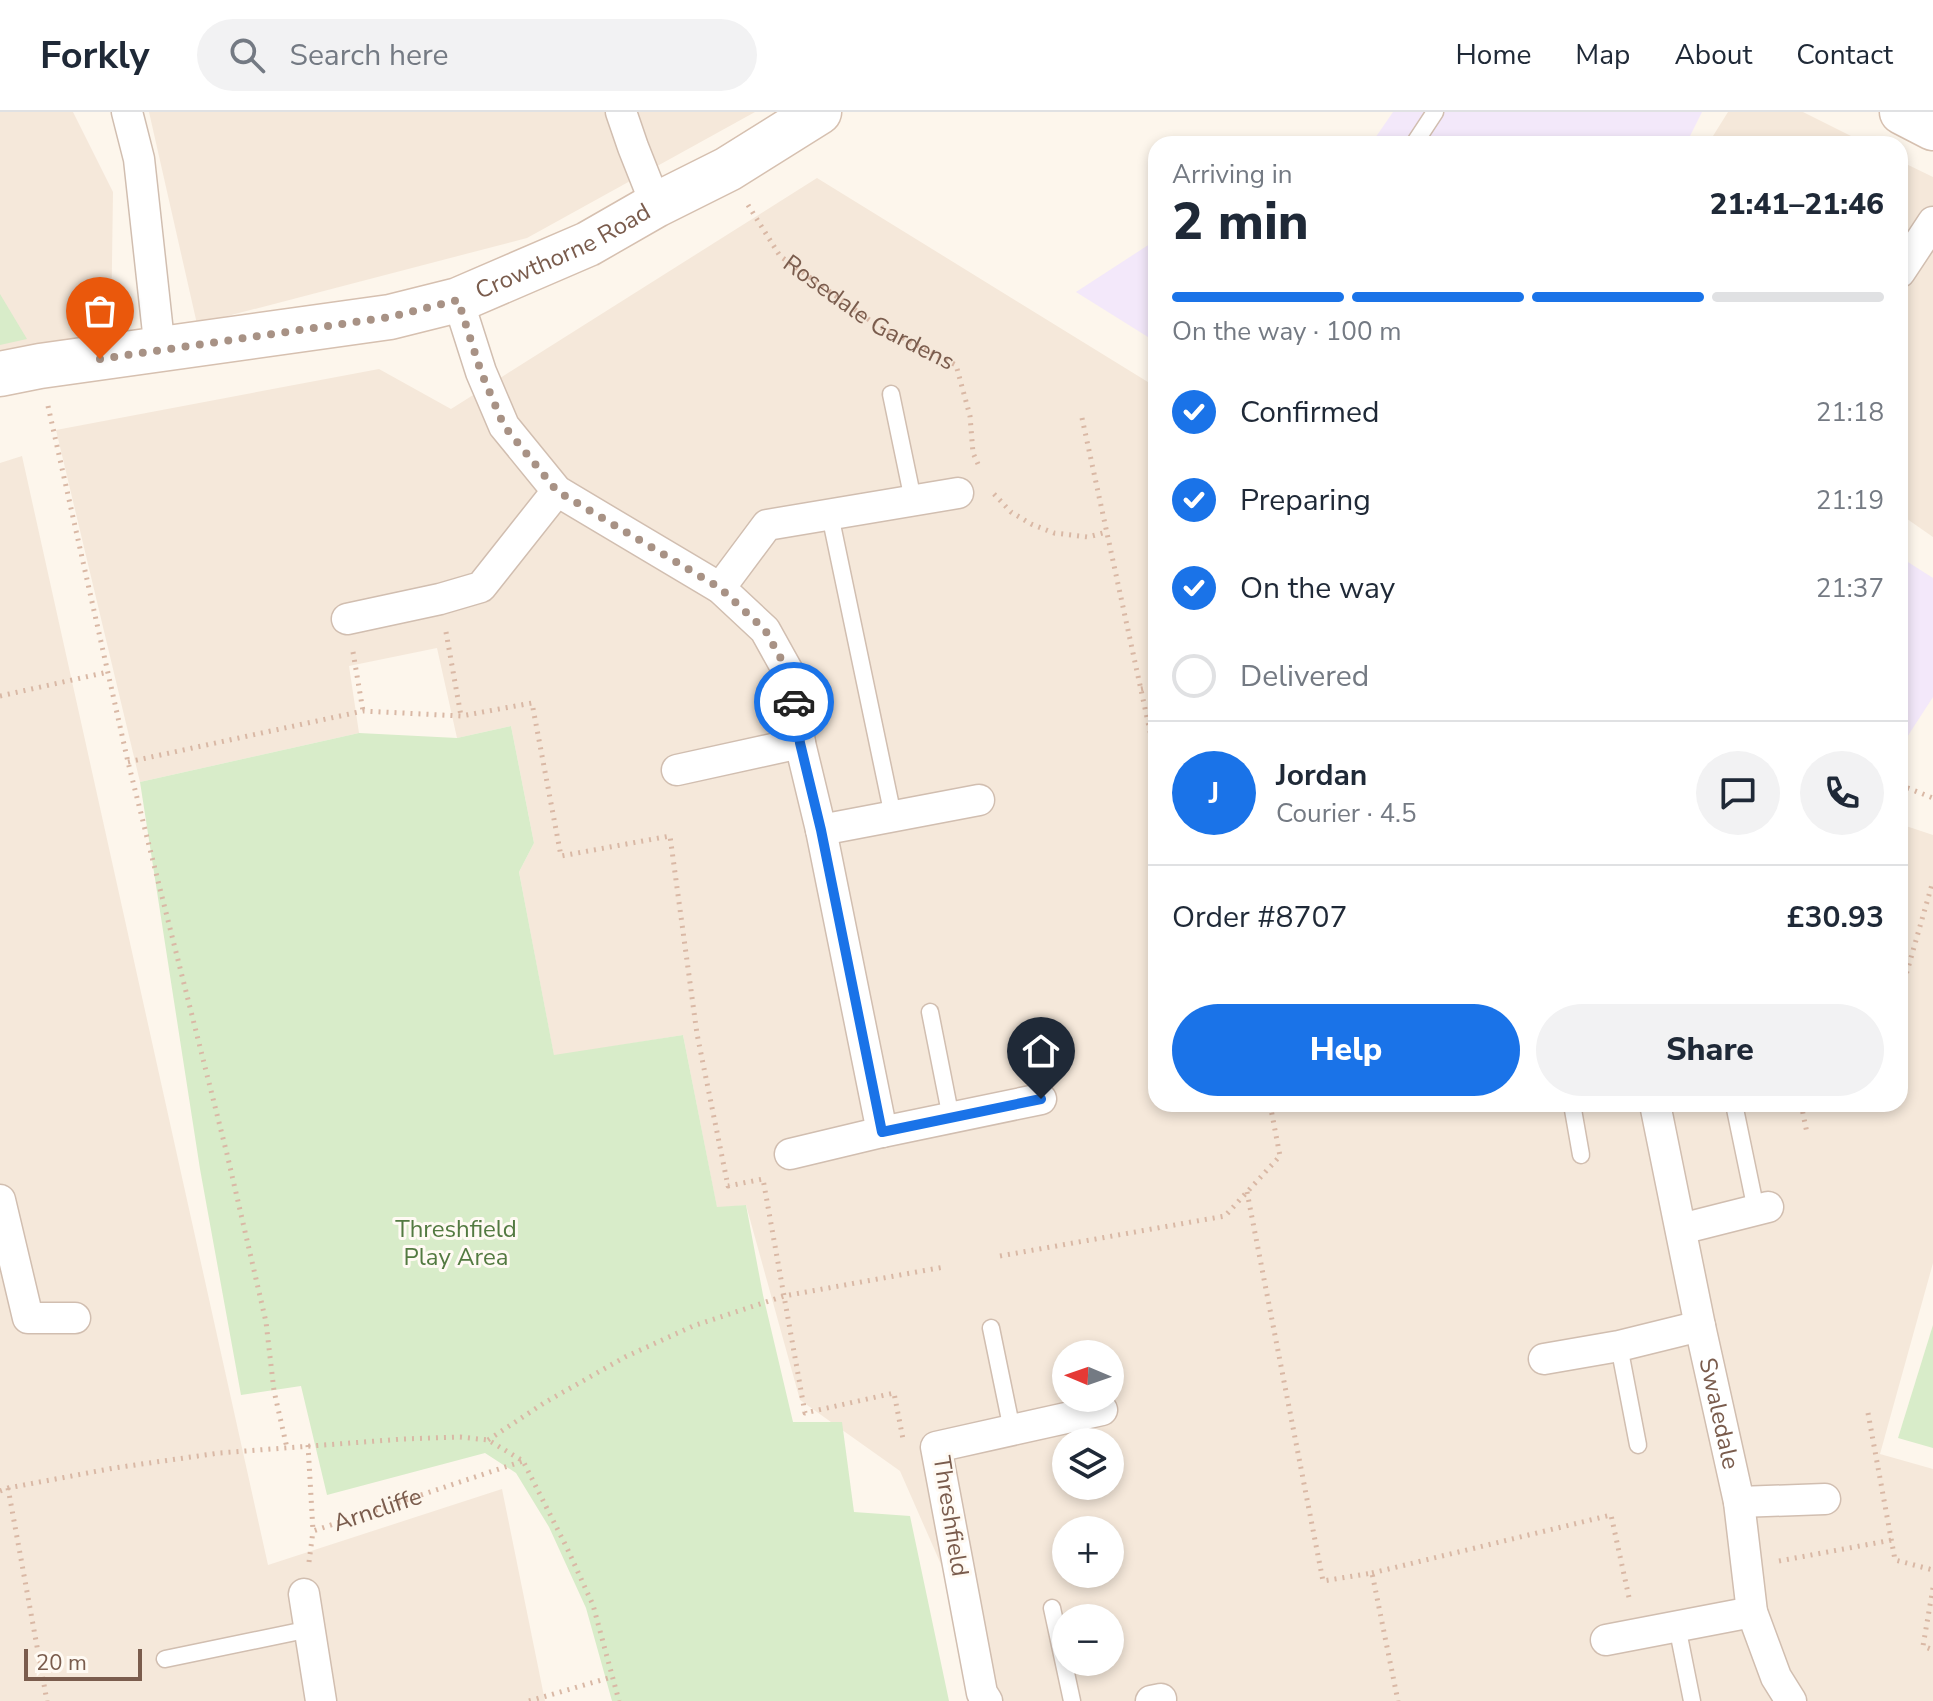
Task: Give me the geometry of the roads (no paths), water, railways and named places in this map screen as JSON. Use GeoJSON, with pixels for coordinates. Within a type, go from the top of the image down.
{"type":"FeatureCollection","features":[{"type":"Feature","properties":{"kind":"street"},"geometry":{"type":"LineString","coordinates":[[127,112],[139,159],[160,351]]}},
{"type":"Feature","properties":{"kind":"street"},"geometry":{"type":"LineString","coordinates":[[621,112],[656,205]]}},
{"type":"Feature","properties":{"kind":"street","name":"Crowthorne Road"},"geometry":{"type":"LineString","coordinates":[[20,370],[390,317],[458,300],[588,244],[728,169],[819,112]]}},
{"type":"Feature","properties":{"kind":"street"},"geometry":{"type":"LineString","coordinates":[[1902,112],[1933,128]]}},
{"type":"Feature","properties":{"kind":"street"},"geometry":{"type":"LineString","coordinates":[[1908,260],[1933,222]]}},
{"type":"Feature","properties":{"kind":"street"},"geometry":{"type":"LineString","coordinates":[[458,300],[481,372],[504,426],[557,491],[720,588],[765,630],[790,675],[800,743],[821,830],[882,1132]]}},
{"type":"Feature","properties":{"kind":"street"},"geometry":{"type":"LineString","coordinates":[[347,619],[481,587],[557,491]]}},
{"type":"Feature","properties":{"kind":"street"},"geometry":{"type":"LineString","coordinates":[[720,588],[767,525],[958,493]]}},
{"type":"Feature","properties":{"kind":"street"},"geometry":{"type":"LineString","coordinates":[[677,770],[800,743]]}},
{"type":"Feature","properties":{"kind":"street"},"geometry":{"type":"LineString","coordinates":[[821,830],[979,800]]}},
{"type":"Feature","properties":{"kind":"street"},"geometry":{"type":"LineString","coordinates":[[790,1154],[1041,1099]]}},
{"type":"Feature","properties":{"kind":"street","name":"Swaledale"},"geometry":{"type":"LineString","coordinates":[[1657,1112],[1739,1502],[1752,1612],[1776,1677],[1791,1701]]}},
{"type":"Feature","properties":{"kind":"street"},"geometry":{"type":"LineString","coordinates":[[0,1200],[5,1239],[28,1318],[75,1318]]}},
{"type":"Feature","properties":{"kind":"street"},"geometry":{"type":"LineString","coordinates":[[1681,1229],[1762,1208]]}},
{"type":"Feature","properties":{"kind":"street","name":"Swaledale"},"geometry":{"type":"LineString","coordinates":[[1544,1359],[1619,1346],[1700,1326]]}},
{"type":"Feature","properties":{"kind":"street","name":"Threshfield"},"geometry":{"type":"LineString","coordinates":[[987,1701],[982,1693],[936,1447],[1093,1412]]}},
{"type":"Feature","properties":{"kind":"street","name":"Swaledale"},"geometry":{"type":"LineString","coordinates":[[1739,1502],[1825,1499]]}},
{"type":"Feature","properties":{"kind":"street"},"geometry":{"type":"LineString","coordinates":[[304,1594],[321,1701]]}},
{"type":"Feature","properties":{"kind":"street"},"geometry":{"type":"LineString","coordinates":[[1606,1640],[1752,1612]]}},
{"type":"Feature","properties":{"kind":"lane"},"geometry":{"type":"LineString","coordinates":[[1419,136],[1435,112]]}},
{"type":"Feature","properties":{"kind":"lane"},"geometry":{"type":"LineString","coordinates":[[891,394],[913,500]]}},
{"type":"Feature","properties":{"kind":"lane"},"geometry":{"type":"LineString","coordinates":[[830,515],[893,816]]}},
{"type":"Feature","properties":{"kind":"lane"},"geometry":{"type":"LineString","coordinates":[[930,1012],[951,1118]]}},
{"type":"Feature","properties":{"kind":"lane"},"geometry":{"type":"LineString","coordinates":[[1573,1112],[1581,1155]]}},
{"type":"Feature","properties":{"kind":"lane"},"geometry":{"type":"LineString","coordinates":[[1736,1112],[1762,1208]]}},
{"type":"Feature","properties":{"kind":"lane"},"geometry":{"type":"LineString","coordinates":[[991,1328],[1012,1430]]}},
{"type":"Feature","properties":{"kind":"lane"},"geometry":{"type":"LineString","coordinates":[[1619,1346],[1638,1445]]}},
{"type":"Feature","properties":{"kind":"lane"},"geometry":{"type":"LineString","coordinates":[[1677,1626],[1692,1701]]}},
{"type":"Feature","properties":{"kind":"lane"},"geometry":{"type":"LineString","coordinates":[[165,1659],[310,1629]]}},
{"type":"Feature","properties":{"kind":"lane"},"geometry":{"type":"LineString","coordinates":[[1067,1676],[1072,1701]]}},
{"type":"Feature","properties":{"kind":"park label","name":"Threshfield Play Area"},"geometry":{"type":"Point","coordinates":[456,1243]}}]}
